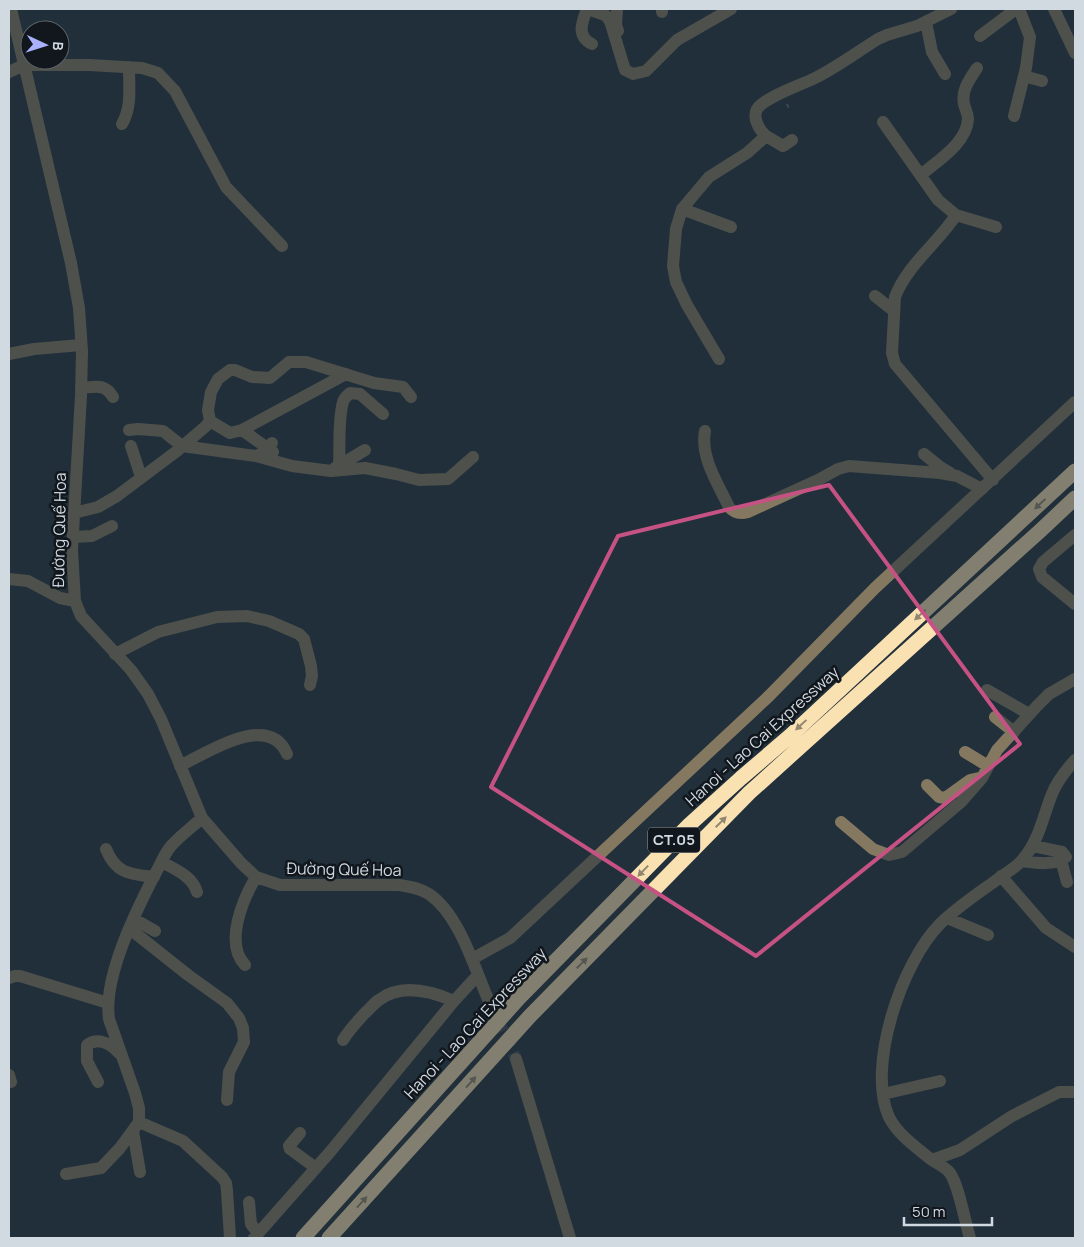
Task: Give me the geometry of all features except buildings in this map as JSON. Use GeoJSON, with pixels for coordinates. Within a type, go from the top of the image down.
{"type":"FeatureCollection","features":[{"type":"Feature","properties":{"kind":"highway","name":"Hanoi - Lao Cai Expressway"},"geometry":{"type":"LineString","coordinates":[[303,1238],[520,998],[689,824],[790,736],[1075,471]]}},
{"type":"Feature","properties":{"kind":"highway","name":"CT.05"},"geometry":{"type":"LineString","coordinates":[[329,1238],[530,1016],[749,793],[1075,498]]}},
{"type":"Feature","properties":{"kind":"street","name":"Đường Quế Hoa"},"geometry":{"type":"LineString","coordinates":[[11,9],[20,48]]}},
{"type":"Feature","properties":{"kind":"street"},"geometry":{"type":"LineString","coordinates":[[592,44],[586,41],[581,31],[588,9],[605,15],[610,21],[625,70],[633,74],[646,71],[677,40],[731,9]]}},
{"type":"Feature","properties":{"kind":"street"},"geometry":{"type":"LineString","coordinates":[[617,9],[616,24],[625,56],[633,74]]}},
{"type":"Feature","properties":{"kind":"street"},"geometry":{"type":"LineString","coordinates":[[792,140],[783,146],[766,136],[761,131],[755,115],[758,108],[783,92],[816,77],[878,39],[926,22],[951,9]]}},
{"type":"Feature","properties":{"kind":"street"},"geometry":{"type":"LineString","coordinates":[[980,36],[1018,9],[1030,37],[1024,76],[1014,116]]}},
{"type":"Feature","properties":{"kind":"street"},"geometry":{"type":"LineString","coordinates":[[1054,9],[1075,53]]}},
{"type":"Feature","properties":{"kind":"street"},"geometry":{"type":"LineString","coordinates":[[926,22],[932,52],[944,74]]}},
{"type":"Feature","properties":{"kind":"street"},"geometry":{"type":"LineString","coordinates":[[70,64],[142,68],[158,73],[175,92],[226,187],[282,246]]}},
{"type":"Feature","properties":{"kind":"street"},"geometry":{"type":"LineString","coordinates":[[122,124],[129,104],[129,67]]}},
{"type":"Feature","properties":{"kind":"street"},"geometry":{"type":"LineString","coordinates":[[921,175],[958,142],[962,136],[968,120],[964,102],[964,90],[977,68]]}},
{"type":"Feature","properties":{"kind":"street","name":"Đường Quế Hoa"},"geometry":{"type":"LineString","coordinates":[[25,70],[80,308],[81,388],[72,576],[75,601],[82,616],[131,670],[148,694],[161,719],[202,818],[241,863],[256,877],[280,885],[399,885],[414,888],[428,894],[441,904],[455,923],[490,1004]]}},
{"type":"Feature","properties":{"kind":"street"},"geometry":{"type":"LineString","coordinates":[[1024,76],[1042,81]]}},
{"type":"Feature","properties":{"kind":"street"},"geometry":{"type":"LineString","coordinates":[[883,122],[938,200],[956,215],[996,227]]}},
{"type":"Feature","properties":{"kind":"street"},"geometry":{"type":"LineString","coordinates":[[719,359],[686,305],[676,282],[673,266],[673,249],[676,229],[682,209],[709,178],[747,153],[766,136]]}},
{"type":"Feature","properties":{"kind":"street"},"geometry":{"type":"LineString","coordinates":[[682,209],[731,227]]}},
{"type":"Feature","properties":{"kind":"street"},"geometry":{"type":"LineString","coordinates":[[956,215],[909,272],[895,297],[892,353],[895,364],[993,480]]}},
{"type":"Feature","properties":{"kind":"street"},"geometry":{"type":"LineString","coordinates":[[875,296],[894,311]]}},
{"type":"Feature","properties":{"kind":"street"},"geometry":{"type":"LineString","coordinates":[[9,354],[34,349],[81,345]]}},
{"type":"Feature","properties":{"kind":"street"},"geometry":{"type":"LineString","coordinates":[[74,513],[98,507],[117,496],[206,426],[210,421],[210,392],[218,379],[230,370],[235,370],[252,378],[270,378],[289,362],[306,362],[374,383],[404,382],[411,397]]}},
{"type":"Feature","properties":{"kind":"street"},"geometry":{"type":"LineString","coordinates":[[210,421],[230,433],[242,430],[346,374]]}},
{"type":"Feature","properties":{"kind":"street"},"geometry":{"type":"LineString","coordinates":[[81,388],[106,388],[113,397]]}},
{"type":"Feature","properties":{"kind":"street"},"geometry":{"type":"LineString","coordinates":[[335,468],[343,402],[346,397],[350,393],[360,394],[383,414]]}},
{"type":"Feature","properties":{"kind":"street"},"geometry":{"type":"LineString","coordinates":[[472,959],[510,938],[769,696],[875,588],[1075,402]]}},
{"type":"Feature","properties":{"kind":"street"},"geometry":{"type":"LineString","coordinates":[[129,430],[163,431],[182,446],[256,456],[292,466],[365,468],[419,480],[448,479],[474,457]]}},
{"type":"Feature","properties":{"kind":"street"},"geometry":{"type":"LineString","coordinates":[[242,430],[269,445],[292,466]]}},
{"type":"Feature","properties":{"kind":"street"},"geometry":{"type":"LineString","coordinates":[[705,431],[704,448],[709,464],[728,507],[740,513],[748,512],[818,480],[838,468],[849,466],[957,476]]}},
{"type":"Feature","properties":{"kind":"street"},"geometry":{"type":"LineString","coordinates":[[256,456],[261,454],[269,445]]}},
{"type":"Feature","properties":{"kind":"street"},"geometry":{"type":"LineString","coordinates":[[131,446],[141,477]]}},
{"type":"Feature","properties":{"kind":"street"},"geometry":{"type":"LineString","coordinates":[[335,468],[365,450]]}},
{"type":"Feature","properties":{"kind":"street"},"geometry":{"type":"LineString","coordinates":[[924,454],[940,467],[982,489]]}},
{"type":"Feature","properties":{"kind":"street"},"geometry":{"type":"LineString","coordinates":[[73,537],[92,536],[112,526]]}},
{"type":"Feature","properties":{"kind":"street"},"geometry":{"type":"LineString","coordinates":[[1075,535],[1043,562],[1039,569],[1042,577],[1075,604]]}},
{"type":"Feature","properties":{"kind":"street"},"geometry":{"type":"LineString","coordinates":[[9,579],[28,581],[60,598],[75,601]]}},
{"type":"Feature","properties":{"kind":"street"},"geometry":{"type":"LineString","coordinates":[[115,654],[158,632],[217,616],[247,616],[269,620],[299,634],[304,639],[311,666],[312,676],[310,685]]}},
{"type":"Feature","properties":{"kind":"street"},"geometry":{"type":"LineString","coordinates":[[841,822],[873,849],[889,855],[902,852],[961,802],[985,772],[997,750],[1049,694],[1075,679]]}},
{"type":"Feature","properties":{"kind":"street"},"geometry":{"type":"LineString","coordinates":[[987,690],[1029,714]]}},
{"type":"Feature","properties":{"kind":"street"},"geometry":{"type":"LineString","coordinates":[[995,717],[1014,732]]}},
{"type":"Feature","properties":{"kind":"street"},"geometry":{"type":"LineString","coordinates":[[180,766],[241,736],[265,736],[277,740],[287,754]]}},
{"type":"Feature","properties":{"kind":"street"},"geometry":{"type":"LineString","coordinates":[[965,752],[985,772]]}},
{"type":"Feature","properties":{"kind":"street"},"geometry":{"type":"LineString","coordinates":[[970,1238],[951,1174],[900,1133],[889,1119],[883,1100],[882,1065],[888,1029],[899,991],[924,941],[947,918],[1022,861],[1033,846],[1052,792],[1075,760]]}},
{"type":"Feature","properties":{"kind":"street"},"geometry":{"type":"LineString","coordinates":[[927,785],[940,797],[945,798],[985,772]]}},
{"type":"Feature","properties":{"kind":"street"},"geometry":{"type":"LineString","coordinates":[[140,1172],[136,1127],[139,1108],[109,1019],[110,987],[123,944],[162,862],[171,846],[202,818]]}},
{"type":"Feature","properties":{"kind":"street"},"geometry":{"type":"LineString","coordinates":[[1022,861],[1042,863],[1061,860],[1066,857],[1062,852],[1033,846]]}},
{"type":"Feature","properties":{"kind":"street"},"geometry":{"type":"LineString","coordinates":[[106,849],[111,861],[120,869],[129,874],[154,877]]}},
{"type":"Feature","properties":{"kind":"street"},"geometry":{"type":"LineString","coordinates":[[1061,860],[1067,882]]}},
{"type":"Feature","properties":{"kind":"street"},"geometry":{"type":"LineString","coordinates":[[162,862],[189,878],[197,892]]}},
{"type":"Feature","properties":{"kind":"street"},"geometry":{"type":"LineString","coordinates":[[1001,876],[1046,928],[1075,947]]}},
{"type":"Feature","properties":{"kind":"street"},"geometry":{"type":"LineString","coordinates":[[245,965],[236,952],[236,938],[247,893],[256,877]]}},
{"type":"Feature","properties":{"kind":"street"},"geometry":{"type":"LineString","coordinates":[[947,918],[988,935]]}},
{"type":"Feature","properties":{"kind":"street"},"geometry":{"type":"LineString","coordinates":[[132,924],[155,931]]}},
{"type":"Feature","properties":{"kind":"street"},"geometry":{"type":"LineString","coordinates":[[132,924],[188,975],[227,1004],[239,1018],[243,1028],[244,1042],[229,1072],[227,1100]]}},
{"type":"Feature","properties":{"kind":"street"},"geometry":{"type":"LineString","coordinates":[[9,978],[20,976],[108,1003]]}},
{"type":"Feature","properties":{"kind":"street"},"geometry":{"type":"LineString","coordinates":[[249,1202],[251,1224],[256,1236],[316,1168],[477,976]]}},
{"type":"Feature","properties":{"kind":"street"},"geometry":{"type":"LineString","coordinates":[[343,1040],[353,1025],[380,999],[392,993],[408,990],[425,992],[439,995],[454,1002]]}},
{"type":"Feature","properties":{"kind":"street"},"geometry":{"type":"LineString","coordinates":[[98,1082],[87,1061],[87,1047],[89,1043],[99,1041],[110,1044],[122,1056]]}},
{"type":"Feature","properties":{"kind":"street"},"geometry":{"type":"LineString","coordinates":[[516,1059],[570,1238]]}},
{"type":"Feature","properties":{"kind":"street"},"geometry":{"type":"LineString","coordinates":[[883,1094],[940,1081]]}},
{"type":"Feature","properties":{"kind":"street"},"geometry":{"type":"LineString","coordinates":[[932,1160],[960,1150],[1012,1116],[1059,1092],[1075,1092]]}},
{"type":"Feature","properties":{"kind":"street"},"geometry":{"type":"LineString","coordinates":[[66,1174],[101,1168],[136,1127]]}},
{"type":"Feature","properties":{"kind":"street"},"geometry":{"type":"LineString","coordinates":[[136,1127],[183,1141],[222,1177],[226,1183],[227,1190],[230,1238]]}},
{"type":"Feature","properties":{"kind":"street"},"geometry":{"type":"LineString","coordinates":[[300,1133],[289,1146],[290,1149],[316,1168]]}},
{"type":"Feature","properties":{"kind":"highlighted area"},"geometry":{"type":"Polygon","coordinates":[[[829,485],[1020,744],[756,956],[491,787],[618,536],[829,485]]]}},
{"type":"Feature","properties":{"kind":"tunnel"},"geometry":{"type":"LineString","coordinates":[[490,1004],[516,1059]]}}]}
